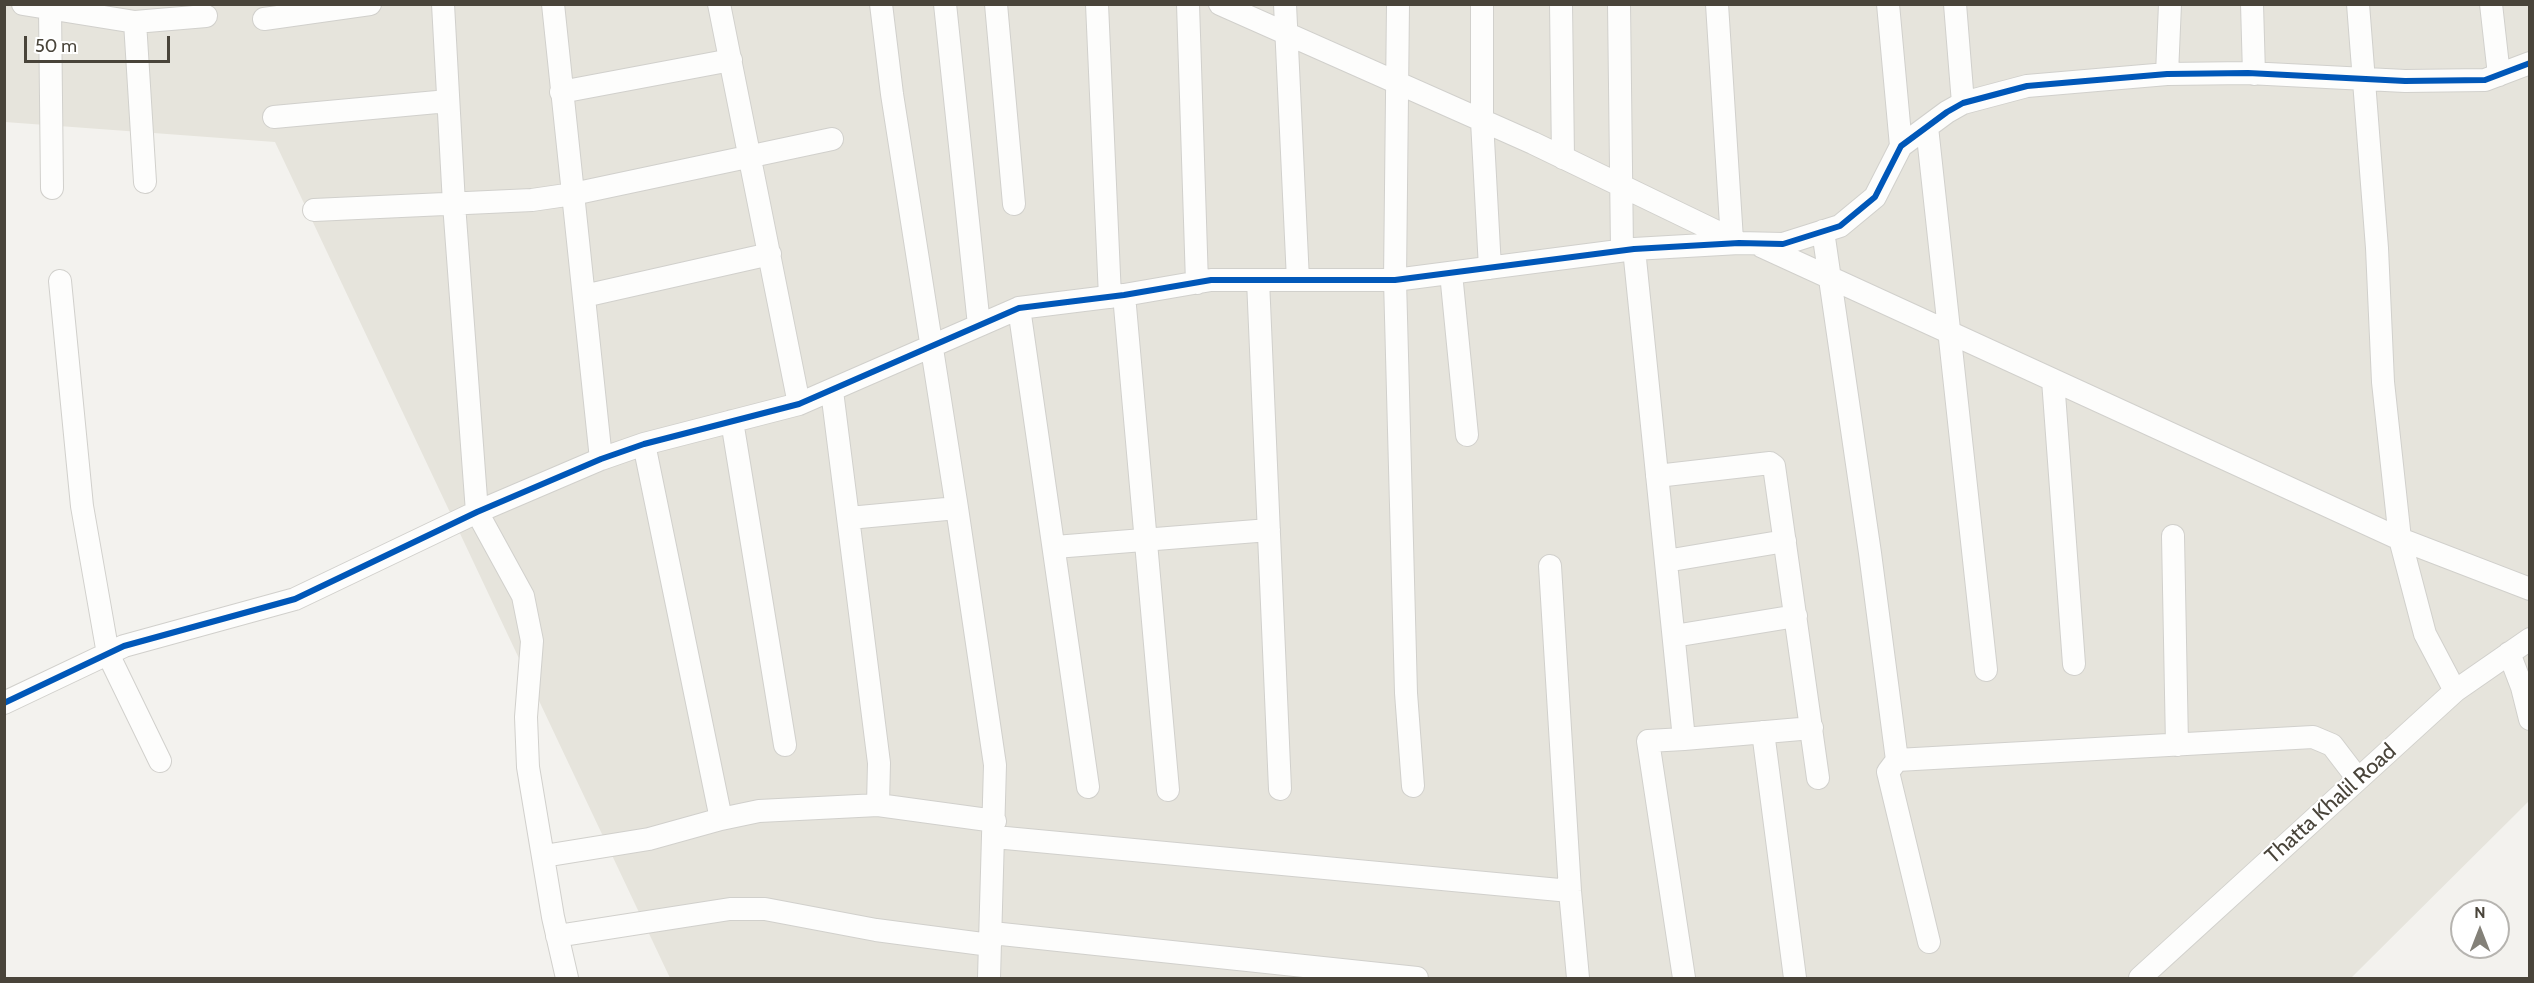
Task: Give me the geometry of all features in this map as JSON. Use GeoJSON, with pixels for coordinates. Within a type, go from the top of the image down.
{"type":"FeatureCollection","features":[{"type":"Feature","properties":{"kind":"street"},"geometry":{"type":"LineString","coordinates":[[23,4],[50,9],[77,9],[135,22],[206,16]]}},
{"type":"Feature","properties":{"kind":"street"},"geometry":{"type":"LineString","coordinates":[[264,19],[370,4]]}},
{"type":"Feature","properties":{"kind":"street"},"geometry":{"type":"LineString","coordinates":[[443,4],[454,204],[477,513],[523,596],[532,641],[526,717],[528,767],[557,936],[567,978]]}},
{"type":"Feature","properties":{"kind":"street"},"geometry":{"type":"LineString","coordinates":[[553,4],[601,459]]}},
{"type":"Feature","properties":{"kind":"street"},"geometry":{"type":"LineString","coordinates":[[719,4],[799,404]]}},
{"type":"Feature","properties":{"kind":"street"},"geometry":{"type":"LineString","coordinates":[[881,4],[892,94],[933,344],[995,765],[995,829],[989,978]]}},
{"type":"Feature","properties":{"kind":"street"},"geometry":{"type":"LineString","coordinates":[[945,4],[979,325]]}},
{"type":"Feature","properties":{"kind":"street"},"geometry":{"type":"LineString","coordinates":[[996,4],[1014,204]]}},
{"type":"Feature","properties":{"kind":"street"},"geometry":{"type":"LineString","coordinates":[[1097,4],[1117,296],[1146,541],[1168,790]]}},
{"type":"Feature","properties":{"kind":"street"},"geometry":{"type":"LineString","coordinates":[[1188,4],[1197,283]]}},
{"type":"Feature","properties":{"kind":"street"},"geometry":{"type":"LineString","coordinates":[[1220,4],[1482,121],[1743,242],[1831,278],[2400,539],[2529,589]]}},
{"type":"Feature","properties":{"kind":"street"},"geometry":{"type":"LineString","coordinates":[[1285,4],[1298,280]]}},
{"type":"Feature","properties":{"kind":"street"},"geometry":{"type":"LineString","coordinates":[[1398,4],[1395,280],[1406,693],[1413,786]]}},
{"type":"Feature","properties":{"kind":"street"},"geometry":{"type":"LineString","coordinates":[[1482,4],[1482,121],[1490,268]]}},
{"type":"Feature","properties":{"kind":"street"},"geometry":{"type":"LineString","coordinates":[[1561,4],[1563,158]]}},
{"type":"Feature","properties":{"kind":"street"},"geometry":{"type":"LineString","coordinates":[[1619,4],[1622,186],[1657,476],[1684,739]]}},
{"type":"Feature","properties":{"kind":"street"},"geometry":{"type":"LineString","coordinates":[[1718,4],[1743,242]]}},
{"type":"Feature","properties":{"kind":"street"},"geometry":{"type":"LineString","coordinates":[[1888,4],[1901,146]]}},
{"type":"Feature","properties":{"kind":"street"},"geometry":{"type":"LineString","coordinates":[[1955,4],[1963,103]]}},
{"type":"Feature","properties":{"kind":"street"},"geometry":{"type":"LineString","coordinates":[[2167,74],[2169,4]]}},
{"type":"Feature","properties":{"kind":"street"},"geometry":{"type":"LineString","coordinates":[[2252,4],[2254,74]]}},
{"type":"Feature","properties":{"kind":"street"},"geometry":{"type":"LineString","coordinates":[[2358,4],[2362,80],[2378,248],[2383,382],[2400,539],[2425,634],[2455,691]]}},
{"type":"Feature","properties":{"kind":"street"},"geometry":{"type":"LineString","coordinates":[[2491,4],[2499,75]]}},
{"type":"Feature","properties":{"kind":"street"},"geometry":{"type":"LineString","coordinates":[[50,9],[52,188]]}},
{"type":"Feature","properties":{"kind":"street"},"geometry":{"type":"LineString","coordinates":[[135,22],[146,182]]}},
{"type":"Feature","properties":{"kind":"street"},"geometry":{"type":"LineString","coordinates":[[561,92],[731,60]]}},
{"type":"Feature","properties":{"kind":"street"},"geometry":{"type":"LineString","coordinates":[[6,698],[124,646],[295,599],[477,513],[601,459],[644,444],[799,404],[1019,308],[1117,296],[1211,280],[1395,280],[1628,249],[1743,242],[1783,244],[1840,226],[1875,197],[1901,146],[1963,103],[2026,86],[2167,74],[2254,74],[2362,80],[2485,80],[2529,63]]}},
{"type":"Feature","properties":{"kind":"street"},"geometry":{"type":"LineString","coordinates":[[274,117],[448,101]]}},
{"type":"Feature","properties":{"kind":"street"},"geometry":{"type":"LineString","coordinates":[[1928,127],[1986,670]]}},
{"type":"Feature","properties":{"kind":"street"},"geometry":{"type":"LineString","coordinates":[[314,210],[532,200],[573,194],[751,158],[832,139]]}},
{"type":"Feature","properties":{"kind":"street"},"geometry":{"type":"LineString","coordinates":[[1823,231],[1896,760],[1888,772],[1929,942]]}},
{"type":"Feature","properties":{"kind":"street"},"geometry":{"type":"LineString","coordinates":[[584,296],[770,254]]}},
{"type":"Feature","properties":{"kind":"street"},"geometry":{"type":"LineString","coordinates":[[1451,273],[1467,435]]}},
{"type":"Feature","properties":{"kind":"street"},"geometry":{"type":"LineString","coordinates":[[1258,280],[1280,789]]}},
{"type":"Feature","properties":{"kind":"street"},"geometry":{"type":"LineString","coordinates":[[60,281],[82,506],[108,654],[160,761]]}},
{"type":"Feature","properties":{"kind":"street"},"geometry":{"type":"LineString","coordinates":[[1019,308],[1088,787]]}},
{"type":"Feature","properties":{"kind":"street"},"geometry":{"type":"LineString","coordinates":[[2054,380],[2074,664]]}},
{"type":"Feature","properties":{"kind":"street"},"geometry":{"type":"LineString","coordinates":[[832,391],[879,763],[878,806]]}},
{"type":"Feature","properties":{"kind":"street"},"geometry":{"type":"LineString","coordinates":[[732,421],[785,745]]}},
{"type":"Feature","properties":{"kind":"street"},"geometry":{"type":"LineString","coordinates":[[644,444],[721,819]]}},
{"type":"Feature","properties":{"kind":"street"},"geometry":{"type":"LineString","coordinates":[[1657,476],[1770,463],[1774,466],[1818,778]]}},
{"type":"Feature","properties":{"kind":"street"},"geometry":{"type":"LineString","coordinates":[[849,518],[957,508]]}},
{"type":"Feature","properties":{"kind":"street"},"geometry":{"type":"LineString","coordinates":[[1055,547],[1269,530]]}},
{"type":"Feature","properties":{"kind":"street"},"geometry":{"type":"LineString","coordinates":[[2173,536],[2177,745]]}},
{"type":"Feature","properties":{"kind":"street"},"geometry":{"type":"LineString","coordinates":[[1666,561],[1785,541]]}},
{"type":"Feature","properties":{"kind":"street"},"geometry":{"type":"LineString","coordinates":[[1550,566],[1570,891],[1578,978]]}},
{"type":"Feature","properties":{"kind":"street"},"geometry":{"type":"LineString","coordinates":[[1674,636],[1796,616]]}},
{"type":"Feature","properties":{"kind":"street","name":"Thatta Khalil Road"},"geometry":{"type":"LineString","coordinates":[[2140,978],[2455,691],[2529,639]]}},
{"type":"Feature","properties":{"kind":"street"},"geometry":{"type":"LineString","coordinates":[[2509,653],[2522,687],[2529,719]]}},
{"type":"Feature","properties":{"kind":"street"},"geometry":{"type":"LineString","coordinates":[[1684,978],[1648,741],[1812,728]]}},
{"type":"Feature","properties":{"kind":"street"},"geometry":{"type":"LineString","coordinates":[[1763,732],[1795,978]]}},
{"type":"Feature","properties":{"kind":"street"},"geometry":{"type":"LineString","coordinates":[[1896,760],[2313,737],[2332,746],[2358,779]]}},
{"type":"Feature","properties":{"kind":"street"},"geometry":{"type":"LineString","coordinates":[[544,856],[649,839],[759,811],[878,806],[995,829],[1570,891]]}},
{"type":"Feature","properties":{"kind":"street"},"geometry":{"type":"LineString","coordinates":[[557,936],[730,909],[765,909],[876,930],[991,939],[1282,972],[1417,978]]}},
{"type":"Feature","properties":{"kind":"shaded area"},"geometry":{"type":"Polygon","coordinates":[[[4,5],[2529,5],[2529,801],[2351,978],[670,978],[275,142],[5,122],[4,5]]]}},
{"type":"Feature","properties":{"kind":"cycle path"},"geometry":{"type":"LineString","coordinates":[[4,703],[124,646],[295,599],[477,512],[601,459],[644,444],[799,404],[1019,308],[1124,295],[1211,280],[1395,280],[1634,249],[1739,243],[1783,244],[1840,226],[1875,197],[1901,146],[1947,112],[1963,103],[2027,86],[2167,74],[2248,73],[2405,81],[2485,80],[2530,63]]}}]}
